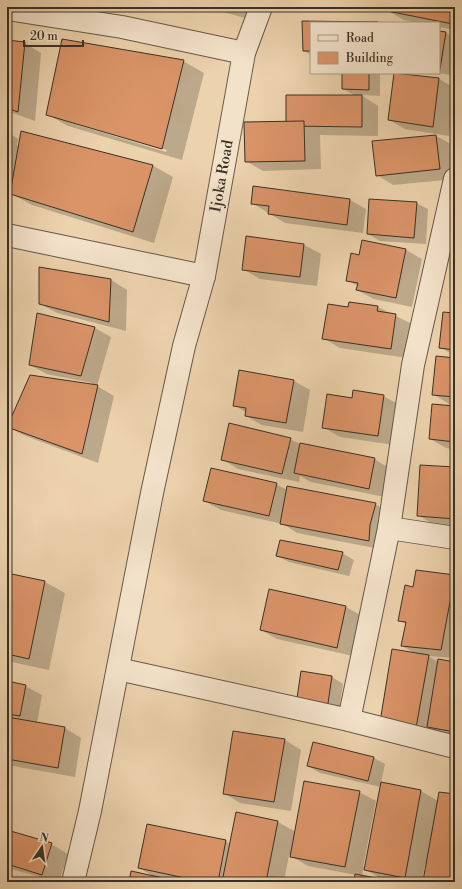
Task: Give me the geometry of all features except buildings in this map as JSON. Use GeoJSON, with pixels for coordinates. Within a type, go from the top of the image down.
{"type":"FeatureCollection","features":[{"type":"Feature","properties":{"kind":"street","name":"Ijoka Road"},"geometry":{"type":"LineString","coordinates":[[73,882],[90,811],[152,493],[184,346],[204,276],[244,53],[261,7]]}},
{"type":"Feature","properties":{"kind":"street"},"geometry":{"type":"LineString","coordinates":[[19,10],[122,28],[244,53]]}},
{"type":"Feature","properties":{"kind":"street"},"geometry":{"type":"LineString","coordinates":[[348,720],[389,528],[413,365],[455,179]]}},
{"type":"Feature","properties":{"kind":"street"},"geometry":{"type":"LineString","coordinates":[[7,235],[204,276]]}},
{"type":"Feature","properties":{"kind":"street"},"geometry":{"type":"LineString","coordinates":[[389,528],[455,538]]}},
{"type":"Feature","properties":{"kind":"street"},"geometry":{"type":"LineString","coordinates":[[118,669],[348,720],[455,747]]}}]}
